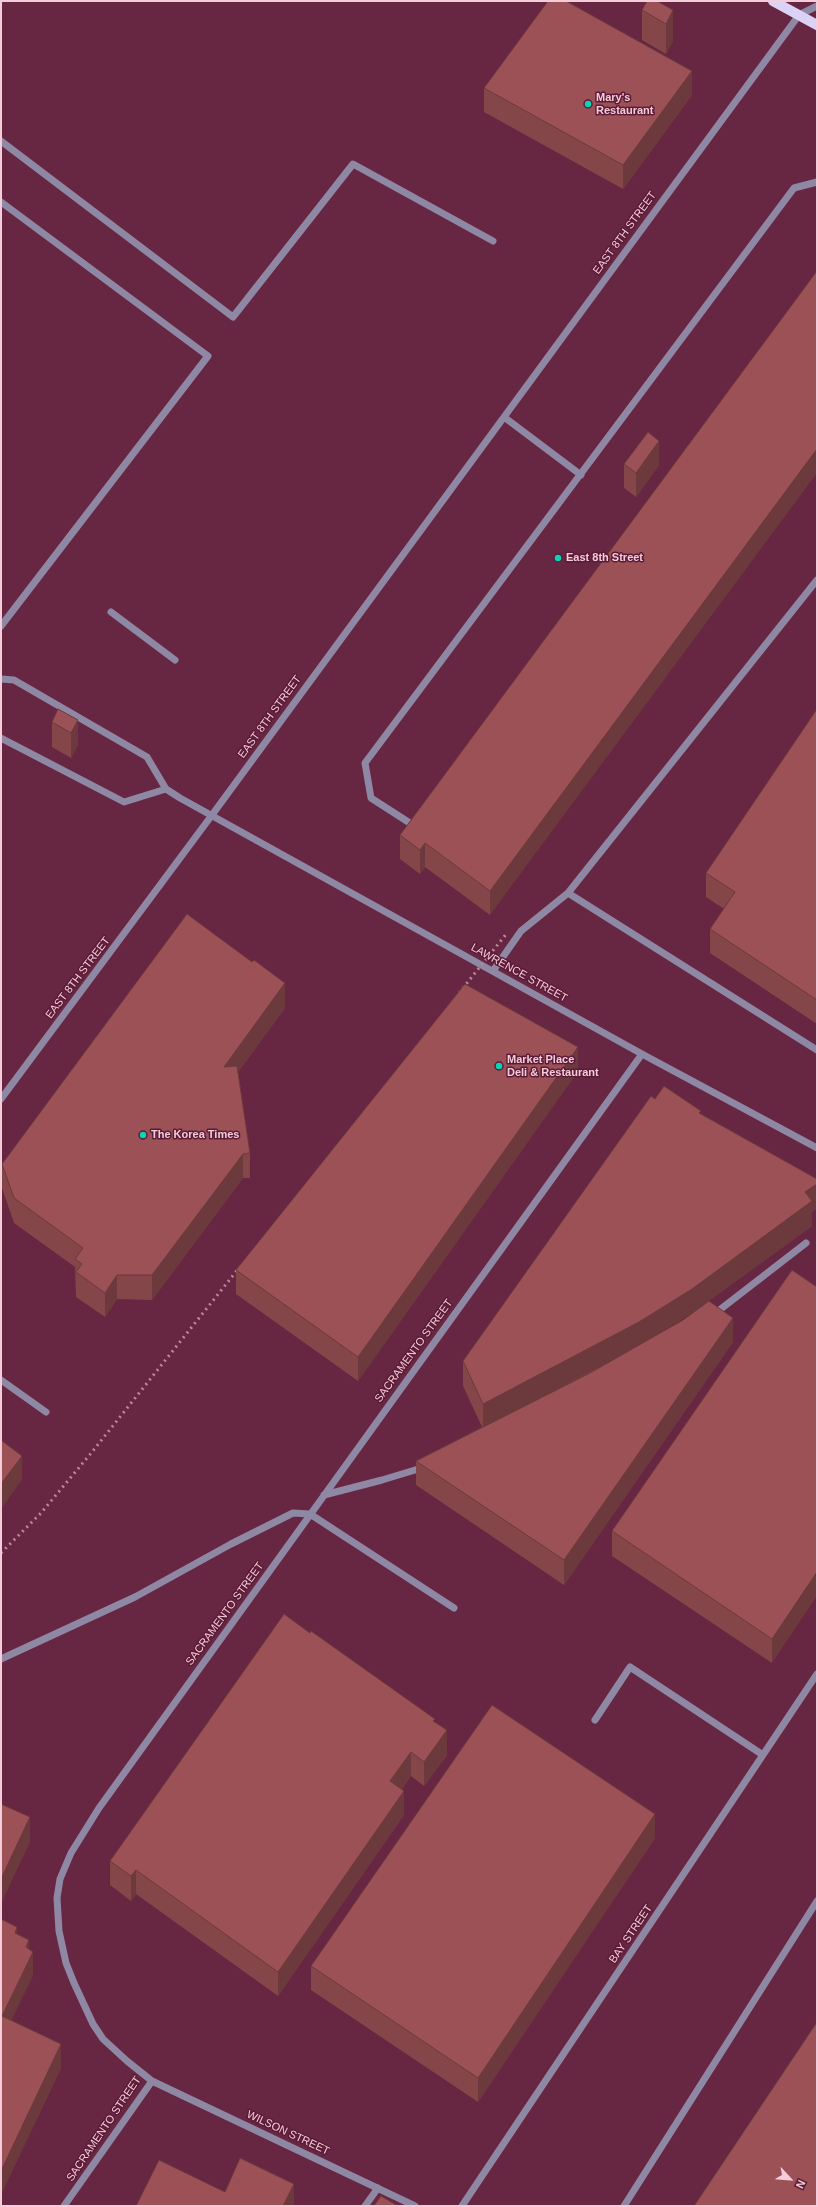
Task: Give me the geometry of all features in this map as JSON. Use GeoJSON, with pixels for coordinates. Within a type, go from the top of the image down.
{"type":"FeatureCollection","features":[{"type":"Feature","properties":{"kind":"main road"},"geometry":{"type":"LineString","coordinates":[[773,1],[817,25]]}},
{"type":"Feature","properties":{"kind":"street","name":"EAST 8TH STREET"},"geometry":{"type":"LineString","coordinates":[[1,1099],[212,816],[799,15],[817,6]]}},
{"type":"Feature","properties":{"kind":"street"},"geometry":{"type":"LineString","coordinates":[[1,141],[233,317],[353,164],[492,241]]}},
{"type":"Feature","properties":{"kind":"street"},"geometry":{"type":"LineString","coordinates":[[421,821],[417,828],[371,798],[365,763],[581,476],[794,188],[817,182]]}},
{"type":"Feature","properties":{"kind":"street"},"geometry":{"type":"LineString","coordinates":[[1,202],[208,356],[1,626]]}},
{"type":"Feature","properties":{"kind":"street"},"geometry":{"type":"LineString","coordinates":[[504,417],[581,476]]}},
{"type":"Feature","properties":{"kind":"street"},"geometry":{"type":"LineString","coordinates":[[493,971],[521,931],[568,893],[817,580]]}},
{"type":"Feature","properties":{"kind":"street"},"geometry":{"type":"LineString","coordinates":[[111,612],[175,660]]}},
{"type":"Feature","properties":{"kind":"street"},"geometry":{"type":"LineString","coordinates":[[1,679],[14,680],[147,757],[166,789],[124,802],[1,738]]}},
{"type":"Feature","properties":{"kind":"street","name":"LAWRENCE STREET"},"geometry":{"type":"LineString","coordinates":[[166,789],[212,816],[642,1054],[817,1148]]}},
{"type":"Feature","properties":{"kind":"street"},"geometry":{"type":"LineString","coordinates":[[568,893],[817,1050]]}},
{"type":"Feature","properties":{"kind":"street","name":"SACRAMENTO STREET"},"geometry":{"type":"LineString","coordinates":[[64,2206],[152,2081],[104,2039],[93,2024],[66,1962],[58,1931],[57,1898],[60,1879],[71,1853],[98,1808],[642,1054]]}},
{"type":"Feature","properties":{"kind":"street"},"geometry":{"type":"LineString","coordinates":[[708,1318],[806,1243]]}},
{"type":"Feature","properties":{"kind":"street"},"geometry":{"type":"LineString","coordinates":[[1,1380],[46,1412]]}},
{"type":"Feature","properties":{"kind":"street"},"geometry":{"type":"LineString","coordinates":[[324,1495],[382,1480],[433,1463]]}},
{"type":"Feature","properties":{"kind":"street"},"geometry":{"type":"LineString","coordinates":[[1,1659],[135,1598],[231,1544],[293,1513],[310,1514],[454,1608]]}},
{"type":"Feature","properties":{"kind":"street"},"geometry":{"type":"LineString","coordinates":[[595,1720],[630,1667],[763,1755]]}},
{"type":"Feature","properties":{"kind":"street","name":"BAY STREET"},"geometry":{"type":"LineString","coordinates":[[462,2206],[817,1674]]}},
{"type":"Feature","properties":{"kind":"street"},"geometry":{"type":"LineString","coordinates":[[624,2206],[817,1901]]}},
{"type":"Feature","properties":{"kind":"street","name":"WILSON STREET"},"geometry":{"type":"LineString","coordinates":[[152,2081],[415,2206]]}},
{"type":"Feature","properties":{"kind":"street"},"geometry":{"type":"LineString","coordinates":[[365,2206],[378,2188]]}},
{"type":"Feature","properties":{"kind":"building","name":"Mary's Restaurant"},"geometry":{"type":"Polygon","coordinates":[[[548,1],[566,1],[692,71],[623,165],[484,88],[548,1]]]}},
{"type":"Feature","properties":{"kind":"building"},"geometry":{"type":"Polygon","coordinates":[[[647,1],[657,1],[673,10],[666,24],[642,10],[647,1]]]}},
{"type":"Feature","properties":{"kind":"building"},"geometry":{"type":"Polygon","coordinates":[[[817,271],[817,449],[490,891],[425,843],[420,850],[400,835],[817,271]]]}},
{"type":"Feature","properties":{"kind":"building"},"geometry":{"type":"Polygon","coordinates":[[[648,432],[659,441],[636,473],[624,464],[648,432]]]}},
{"type":"Feature","properties":{"kind":"building"},"geometry":{"type":"Polygon","coordinates":[[[58,709],[78,720],[71,733],[52,722],[58,709]]]}},
{"type":"Feature","properties":{"kind":"building"},"geometry":{"type":"Polygon","coordinates":[[[817,709],[817,1000],[710,929],[735,892],[706,873],[817,709]]]}},
{"type":"Feature","properties":{"kind":"building","name":"The Korea Times"},"geometry":{"type":"Polygon","coordinates":[[[187,914],[252,962],[254,960],[285,983],[224,1067],[237,1066],[250,1153],[243,1154],[152,1275],[117,1275],[105,1293],[76,1272],[82,1264],[75,1259],[83,1248],[14,1198],[2,1164],[187,914]]]}},
{"type":"Feature","properties":{"kind":"building"},"geometry":{"type":"Polygon","coordinates":[[[465,984],[578,1047],[358,1357],[236,1270],[465,984]]]}},
{"type":"Feature","properties":{"kind":"building"},"geometry":{"type":"Polygon","coordinates":[[[664,1086],[701,1111],[699,1113],[817,1179],[817,1184],[805,1192],[812,1201],[692,1289],[639,1322],[483,1404],[463,1361],[651,1096],[655,1099],[664,1086]]]}},
{"type":"Feature","properties":{"kind":"building"},"geometry":{"type":"Polygon","coordinates":[[[792,1270],[817,1287],[817,1572],[772,1639],[612,1531],[792,1270]]]}},
{"type":"Feature","properties":{"kind":"building"},"geometry":{"type":"Polygon","coordinates":[[[709,1301],[733,1318],[564,1560],[416,1461],[590,1373],[683,1320],[709,1301]]]}},
{"type":"Feature","properties":{"kind":"building"},"geometry":{"type":"Polygon","coordinates":[[[1,1440],[22,1456],[1,1484],[1,1440]]]}},
{"type":"Feature","properties":{"kind":"building"},"geometry":{"type":"Polygon","coordinates":[[[284,1614],[310,1633],[311,1631],[435,1719],[433,1721],[447,1730],[424,1762],[411,1752],[390,1781],[404,1791],[278,1972],[136,1870],[131,1876],[110,1861],[284,1614]]]}},
{"type":"Feature","properties":{"kind":"building"},"geometry":{"type":"Polygon","coordinates":[[[492,1705],[655,1814],[478,2078],[311,1966],[492,1705]]]}},
{"type":"Feature","properties":{"kind":"building"},"geometry":{"type":"Polygon","coordinates":[[[1,1804],[30,1817],[1,1879],[1,1804]]]}},
{"type":"Feature","properties":{"kind":"building"},"geometry":{"type":"Polygon","coordinates":[[[1,1919],[17,1927],[15,1933],[29,1940],[26,1947],[33,1952],[2,2016],[61,2044],[1,2171],[1,1919]]]}},
{"type":"Feature","properties":{"kind":"building"},"geometry":{"type":"Polygon","coordinates":[[[817,2022],[817,2206],[694,2206],[817,2022]]]}},
{"type":"Feature","properties":{"kind":"building"},"geometry":{"type":"Polygon","coordinates":[[[240,2158],[294,2184],[283,2206],[136,2206],[159,2160],[225,2192],[240,2158]]]}},
{"type":"Feature","properties":{"kind":"building"},"geometry":{"type":"Polygon","coordinates":[[[381,2196],[398,2206],[374,2206],[381,2196]]]}},
{"type":"Feature","properties":{"kind":"railway"},"geometry":{"type":"LineString","coordinates":[[459,993],[507,933]]}},
{"type":"Feature","properties":{"kind":"railway"},"geometry":{"type":"LineString","coordinates":[[1,1553],[41,1513],[92,1452],[243,1263]]}},
{"type":"Feature","properties":{"kind":"place","name":"Mary's Restaurant"},"geometry":{"type":"Point","coordinates":[588,104]}},
{"type":"Feature","properties":{"kind":"place","name":"East 8th Street"},"geometry":{"type":"Point","coordinates":[558,558]}},
{"type":"Feature","properties":{"kind":"place","name":"Market Place Deli & Restaurant"},"geometry":{"type":"Point","coordinates":[499,1066]}},
{"type":"Feature","properties":{"kind":"place","name":"The Korea Times"},"geometry":{"type":"Point","coordinates":[143,1135]}}]}
